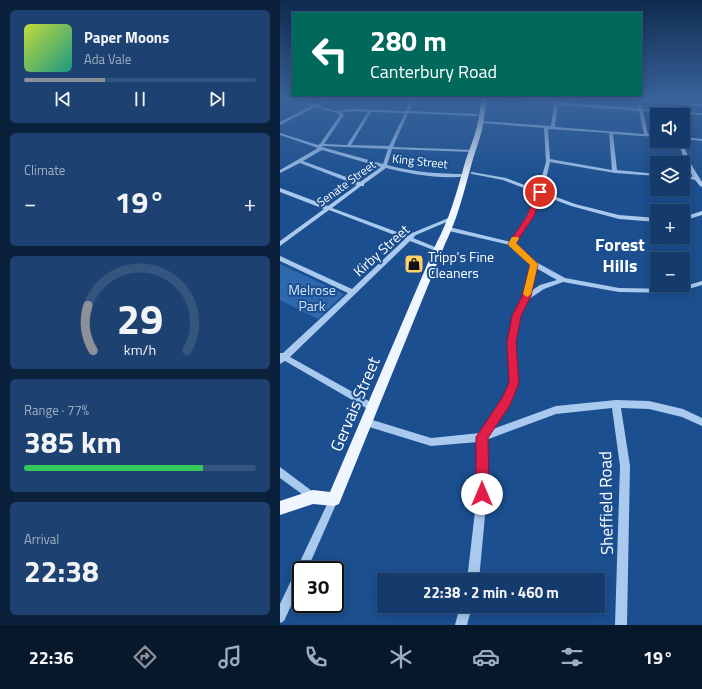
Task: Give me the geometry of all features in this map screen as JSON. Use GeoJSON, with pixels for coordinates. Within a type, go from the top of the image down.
{"type":"FeatureCollection","features":[{"type":"Feature","properties":{"kind":"main road"},"geometry":{"type":"LineString","coordinates":[[475,128],[477,135]]}},
{"type":"Feature","properties":{"kind":"main road"},"geometry":{"type":"LineString","coordinates":[[469,174],[473,167],[469,164],[479,128]]}},
{"type":"Feature","properties":{"kind":"main road","name":"Gervais Street"},"geometry":{"type":"LineString","coordinates":[[334,499],[438,250],[445,246],[450,234],[449,229],[453,218],[452,214],[469,174]]}},
{"type":"Feature","properties":{"kind":"main road"},"geometry":{"type":"LineString","coordinates":[[280,508],[313,497],[334,499]]}},
{"type":"Feature","properties":{"kind":"street"},"geometry":{"type":"LineString","coordinates":[[280,172],[300,161],[321,146],[333,128]]}},
{"type":"Feature","properties":{"kind":"street"},"geometry":{"type":"LineString","coordinates":[[349,145],[359,128]]}},
{"type":"Feature","properties":{"kind":"street","name":"Senate Street"},"geometry":{"type":"LineString","coordinates":[[280,244],[362,185],[384,167],[400,128]]}},
{"type":"Feature","properties":{"kind":"street"},"geometry":{"type":"LineString","coordinates":[[512,244],[530,216],[540,192],[548,160],[546,128]]}},
{"type":"Feature","properties":{"kind":"street"},"geometry":{"type":"LineString","coordinates":[[555,128],[650,135]]}},
{"type":"Feature","properties":{"kind":"street"},"geometry":{"type":"LineString","coordinates":[[644,128],[646,135]]}},
{"type":"Feature","properties":{"kind":"street"},"geometry":{"type":"LineString","coordinates":[[611,132],[615,172]]}},
{"type":"Feature","properties":{"kind":"street","name":"King Street"},"geometry":{"type":"LineString","coordinates":[[280,134],[384,167],[403,171],[469,174],[504,179],[573,205],[619,217],[650,219]]}},
{"type":"Feature","properties":{"kind":"street"},"geometry":{"type":"LineString","coordinates":[[690,139],[702,140]]}},
{"type":"Feature","properties":{"kind":"street"},"geometry":{"type":"LineString","coordinates":[[321,146],[349,145],[473,151]]}},
{"type":"Feature","properties":{"kind":"street"},"geometry":{"type":"LineString","coordinates":[[682,148],[695,178],[702,185]]}},
{"type":"Feature","properties":{"kind":"street"},"geometry":{"type":"LineString","coordinates":[[547,153],[571,163]]}},
{"type":"Feature","properties":{"kind":"street"},"geometry":{"type":"LineString","coordinates":[[548,160],[615,172],[650,174]]}},
{"type":"Feature","properties":{"kind":"street"},"geometry":{"type":"LineString","coordinates":[[300,161],[362,185]]}},
{"type":"Feature","properties":{"kind":"street"},"geometry":{"type":"LineString","coordinates":[[690,177],[702,181]]}},
{"type":"Feature","properties":{"kind":"street"},"geometry":{"type":"LineString","coordinates":[[280,190],[408,240],[438,250]]}},
{"type":"Feature","properties":{"kind":"street"},"geometry":{"type":"LineString","coordinates":[[690,217],[702,213]]}},
{"type":"Feature","properties":{"kind":"street","name":"Kirby Street"},"geometry":{"type":"LineString","coordinates":[[281,358],[414,234],[453,218]]}},
{"type":"Feature","properties":{"kind":"street"},"geometry":{"type":"LineString","coordinates":[[449,229],[512,244],[534,264],[563,280],[619,290],[675,291],[702,283]]}},
{"type":"Feature","properties":{"kind":"street"},"geometry":{"type":"LineString","coordinates":[[280,258],[353,292]]}},
{"type":"Feature","properties":{"kind":"street"},"geometry":{"type":"LineString","coordinates":[[474,573],[482,494],[482,437],[506,401],[514,383],[511,342],[517,316],[526,296],[534,264]]}},
{"type":"Feature","properties":{"kind":"street"},"geometry":{"type":"LineString","coordinates":[[526,296],[542,287],[563,280]]}},
{"type":"Feature","properties":{"kind":"street"},"geometry":{"type":"LineString","coordinates":[[281,358],[372,408]]}},
{"type":"Feature","properties":{"kind":"street"},"geometry":{"type":"LineString","coordinates":[[366,422],[430,442],[482,437],[556,410],[616,404],[649,405],[682,412],[702,422]]}},
{"type":"Feature","properties":{"kind":"street","name":"Sheffield Road"},"geometry":{"type":"LineString","coordinates":[[616,404],[625,466],[621,625]]}},
{"type":"Feature","properties":{"kind":"street"},"geometry":{"type":"LineString","coordinates":[[280,472],[313,497]]}},
{"type":"Feature","properties":{"kind":"street","name":"Gervais Street"},"geometry":{"type":"LineString","coordinates":[[305,561],[334,499]]}},
{"type":"Feature","properties":{"kind":"street","name":"Gervais Street"},"geometry":{"type":"LineString","coordinates":[[280,617],[292,590]]}},
{"type":"Feature","properties":{"kind":"street"},"geometry":{"type":"LineString","coordinates":[[461,625],[464,613]]}},
{"type":"Feature","properties":{"kind":"green space","name":"Melrose Park"},"geometry":{"type":"Polygon","coordinates":[[[280,264],[344,294],[318,319],[280,300],[280,264]]]}},
{"type":"Feature","properties":{"kind":"slow traffic"},"geometry":{"type":"LineString","coordinates":[[515,239],[512,244],[534,264],[527,294]]}},
{"type":"Feature","properties":{"kind":"place","name":"Tripp's Fine Cleaners"},"geometry":{"type":"Point","coordinates":[414,264]}},
{"type":"Feature","properties":{"kind":"district","name":"Forest Hills"},"geometry":{"type":"Point","coordinates":[620,254]}},
{"type":"Feature","properties":{"kind":"route"},"geometry":{"type":"LineString","coordinates":[[482,494],[482,437],[506,401],[514,383],[511,342],[517,316],[526,296],[534,264],[512,244],[530,216],[540,192]]}}]}
